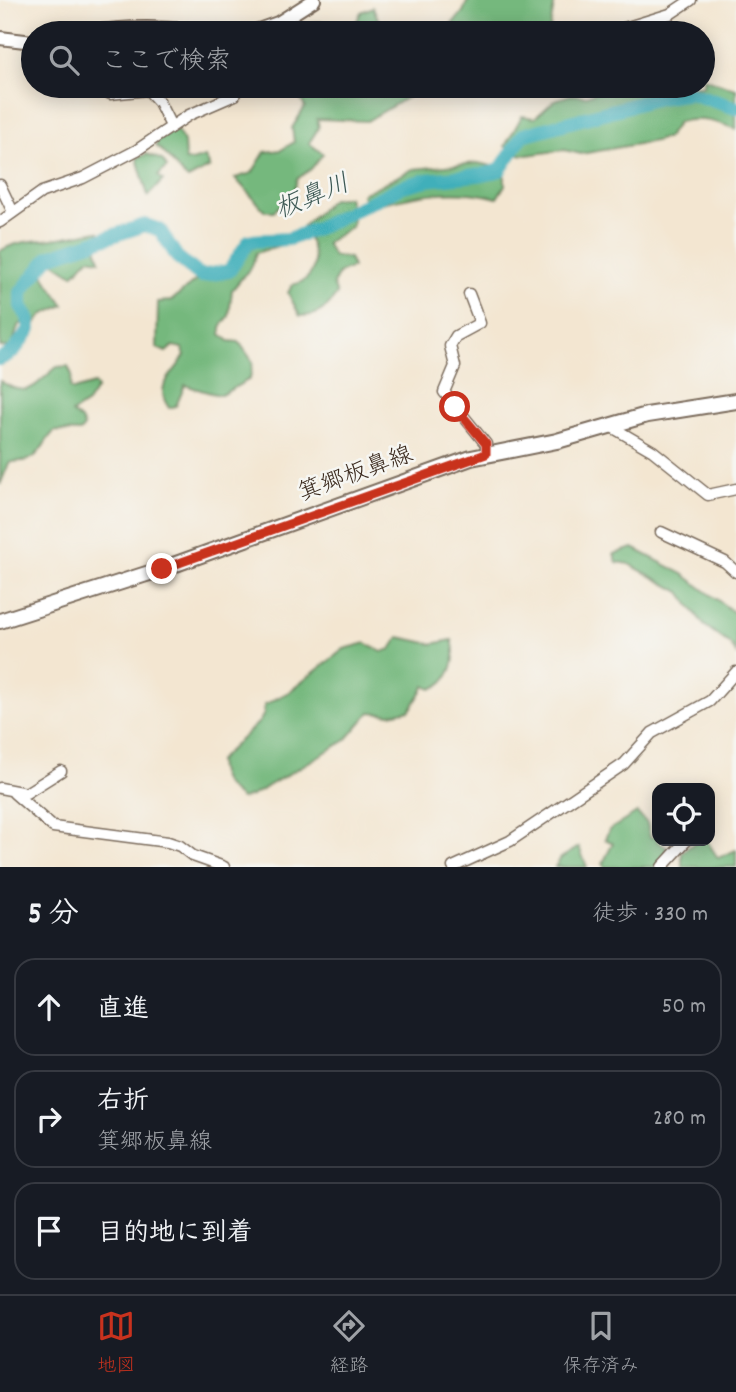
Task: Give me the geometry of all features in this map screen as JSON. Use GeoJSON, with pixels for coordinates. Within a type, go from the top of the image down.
{"type":"FeatureCollection","features":[{"type":"Feature","properties":{"kind":"main road","name":"箕郷板鼻線"},"geometry":{"type":"LineString","coordinates":[[0,621],[162,569],[486,454],[557,441],[647,415],[736,401]]}},
{"type":"Feature","properties":{"kind":"street"},"geometry":{"type":"LineString","coordinates":[[281,21],[314,0]]}},
{"type":"Feature","properties":{"kind":"street"},"geometry":{"type":"LineString","coordinates":[[647,21],[670,14],[691,0]]}},
{"type":"Feature","properties":{"kind":"street"},"geometry":{"type":"LineString","coordinates":[[0,38],[21,41]]}},
{"type":"Feature","properties":{"kind":"street"},"geometry":{"type":"LineString","coordinates":[[155,98],[171,126]]}},
{"type":"Feature","properties":{"kind":"street"},"geometry":{"type":"LineString","coordinates":[[0,222],[42,192],[83,178],[137,150],[171,126],[229,98]]}},
{"type":"Feature","properties":{"kind":"street"},"geometry":{"type":"LineString","coordinates":[[0,185],[13,212]]}},
{"type":"Feature","properties":{"kind":"street"},"geometry":{"type":"LineString","coordinates":[[469,295],[480,323],[456,336],[450,346],[455,366],[444,392],[486,444],[486,454]]}},
{"type":"Feature","properties":{"kind":"street"},"geometry":{"type":"LineString","coordinates":[[610,426],[653,451],[708,495],[736,489]]}},
{"type":"Feature","properties":{"kind":"street"},"geometry":{"type":"LineString","coordinates":[[661,532],[725,562],[736,572]]}},
{"type":"Feature","properties":{"kind":"street"},"geometry":{"type":"LineString","coordinates":[[453,867],[510,841],[624,764],[652,733],[710,701],[736,672]]}},
{"type":"Feature","properties":{"kind":"street"},"geometry":{"type":"LineString","coordinates":[[14,793],[32,790],[61,771]]}},
{"type":"Feature","properties":{"kind":"street"},"geometry":{"type":"LineString","coordinates":[[0,788],[14,793],[53,827],[174,843],[193,856],[223,867]]}},
{"type":"Feature","properties":{"kind":"street"},"geometry":{"type":"LineString","coordinates":[[662,867],[681,846]]}},
{"type":"Feature","properties":{"kind":"green space"},"geometry":{"type":"Polygon","coordinates":[[[468,0],[555,0],[551,21],[455,21],[463,12],[468,0]]]}},
{"type":"Feature","properties":{"kind":"green space"},"geometry":{"type":"Polygon","coordinates":[[[373,7],[379,21],[357,21],[361,12],[373,7]]]}},
{"type":"Feature","properties":{"kind":"green space"},"geometry":{"type":"Polygon","coordinates":[[[715,82],[736,89],[736,129],[707,121],[678,122],[668,137],[581,154],[564,150],[516,154],[505,146],[522,116],[535,118],[555,100],[715,98],[715,82]]]}},
{"type":"Feature","properties":{"kind":"green space"},"geometry":{"type":"Polygon","coordinates":[[[300,98],[406,98],[367,121],[317,119],[319,127],[309,143],[323,154],[311,169],[297,179],[294,194],[274,211],[265,211],[235,178],[252,173],[265,152],[281,150],[294,142],[292,128],[305,107],[300,98]]]}},
{"type":"Feature","properties":{"kind":"green space"},"geometry":{"type":"Polygon","coordinates":[[[176,129],[184,142],[185,160],[205,157],[210,167],[188,179],[156,146],[158,140],[176,129]]]}},
{"type":"Feature","properties":{"kind":"green space"},"geometry":{"type":"Polygon","coordinates":[[[147,154],[162,160],[167,167],[158,176],[163,180],[148,196],[137,158],[147,154]]]}},
{"type":"Feature","properties":{"kind":"green space"},"geometry":{"type":"Polygon","coordinates":[[[478,163],[496,167],[505,177],[505,185],[497,198],[480,194],[431,194],[366,207],[362,194],[413,169],[478,163]]]}},
{"type":"Feature","properties":{"kind":"green space"},"geometry":{"type":"Polygon","coordinates":[[[348,197],[353,220],[351,227],[326,243],[333,256],[349,258],[353,267],[339,273],[333,284],[337,294],[325,308],[312,315],[300,316],[288,293],[292,285],[309,276],[313,269],[311,244],[303,226],[332,199],[348,197]]]}},
{"type":"Feature","properties":{"kind":"green space"},"geometry":{"type":"Polygon","coordinates":[[[98,231],[103,236],[94,240],[100,260],[89,258],[73,275],[44,256],[39,263],[45,278],[64,305],[42,315],[36,324],[24,322],[18,326],[12,347],[0,347],[0,251],[22,243],[98,231]]]}},
{"type":"Feature","properties":{"kind":"green space"},"geometry":{"type":"Polygon","coordinates":[[[294,234],[296,240],[256,253],[252,266],[232,290],[229,316],[221,327],[221,334],[229,341],[239,342],[253,362],[250,379],[221,395],[185,385],[176,406],[169,408],[164,400],[164,386],[185,355],[182,348],[173,346],[166,352],[157,348],[158,302],[171,301],[195,281],[230,277],[255,245],[270,238],[294,234]]]}},
{"type":"Feature","properties":{"kind":"green space"},"geometry":{"type":"Polygon","coordinates":[[[68,366],[72,375],[70,388],[74,390],[94,384],[97,388],[87,403],[72,413],[82,421],[84,427],[80,432],[55,431],[35,456],[9,463],[0,485],[0,381],[10,387],[25,390],[37,384],[57,367],[68,366]]]}},
{"type":"Feature","properties":{"kind":"green space"},"geometry":{"type":"Polygon","coordinates":[[[633,548],[683,574],[736,614],[736,654],[731,645],[704,625],[680,592],[629,564],[617,562],[614,554],[633,548]]]}},
{"type":"Feature","properties":{"kind":"green space"},"geometry":{"type":"Polygon","coordinates":[[[399,637],[432,644],[452,640],[453,662],[444,681],[431,689],[425,686],[410,710],[390,714],[370,712],[346,740],[251,796],[241,799],[227,787],[218,761],[259,722],[264,714],[264,705],[289,692],[344,649],[366,643],[382,652],[391,649],[399,637]]]}},
{"type":"Feature","properties":{"kind":"green space"},"geometry":{"type":"Polygon","coordinates":[[[637,813],[647,823],[652,846],[666,847],[666,859],[658,867],[605,867],[603,863],[613,843],[605,839],[609,830],[637,813]]]}},
{"type":"Feature","properties":{"kind":"green space"},"geometry":{"type":"Polygon","coordinates":[[[690,846],[710,846],[718,858],[736,850],[736,867],[682,867],[682,852],[690,846]]]}},
{"type":"Feature","properties":{"kind":"green space"},"geometry":{"type":"Polygon","coordinates":[[[579,847],[587,867],[555,867],[561,858],[579,847]]]}},
{"type":"Feature","properties":{"kind":"waterway","name":"板鼻川"},"geometry":{"type":"LineString","coordinates":[[0,359],[13,352],[30,329],[28,317],[21,306],[21,292],[49,257],[145,225],[160,230],[177,257],[201,276],[229,271],[249,241],[289,239],[318,228],[403,186],[500,170],[523,135],[658,98]]}},
{"type":"Feature","properties":{"kind":"waterway","name":"板鼻川"},"geometry":{"type":"LineString","coordinates":[[705,98],[736,108]]}},
{"type":"Feature","properties":{"kind":"route"},"geometry":{"type":"LineString","coordinates":[[162,569],[486,454],[486,444],[455,407]]}}]}
